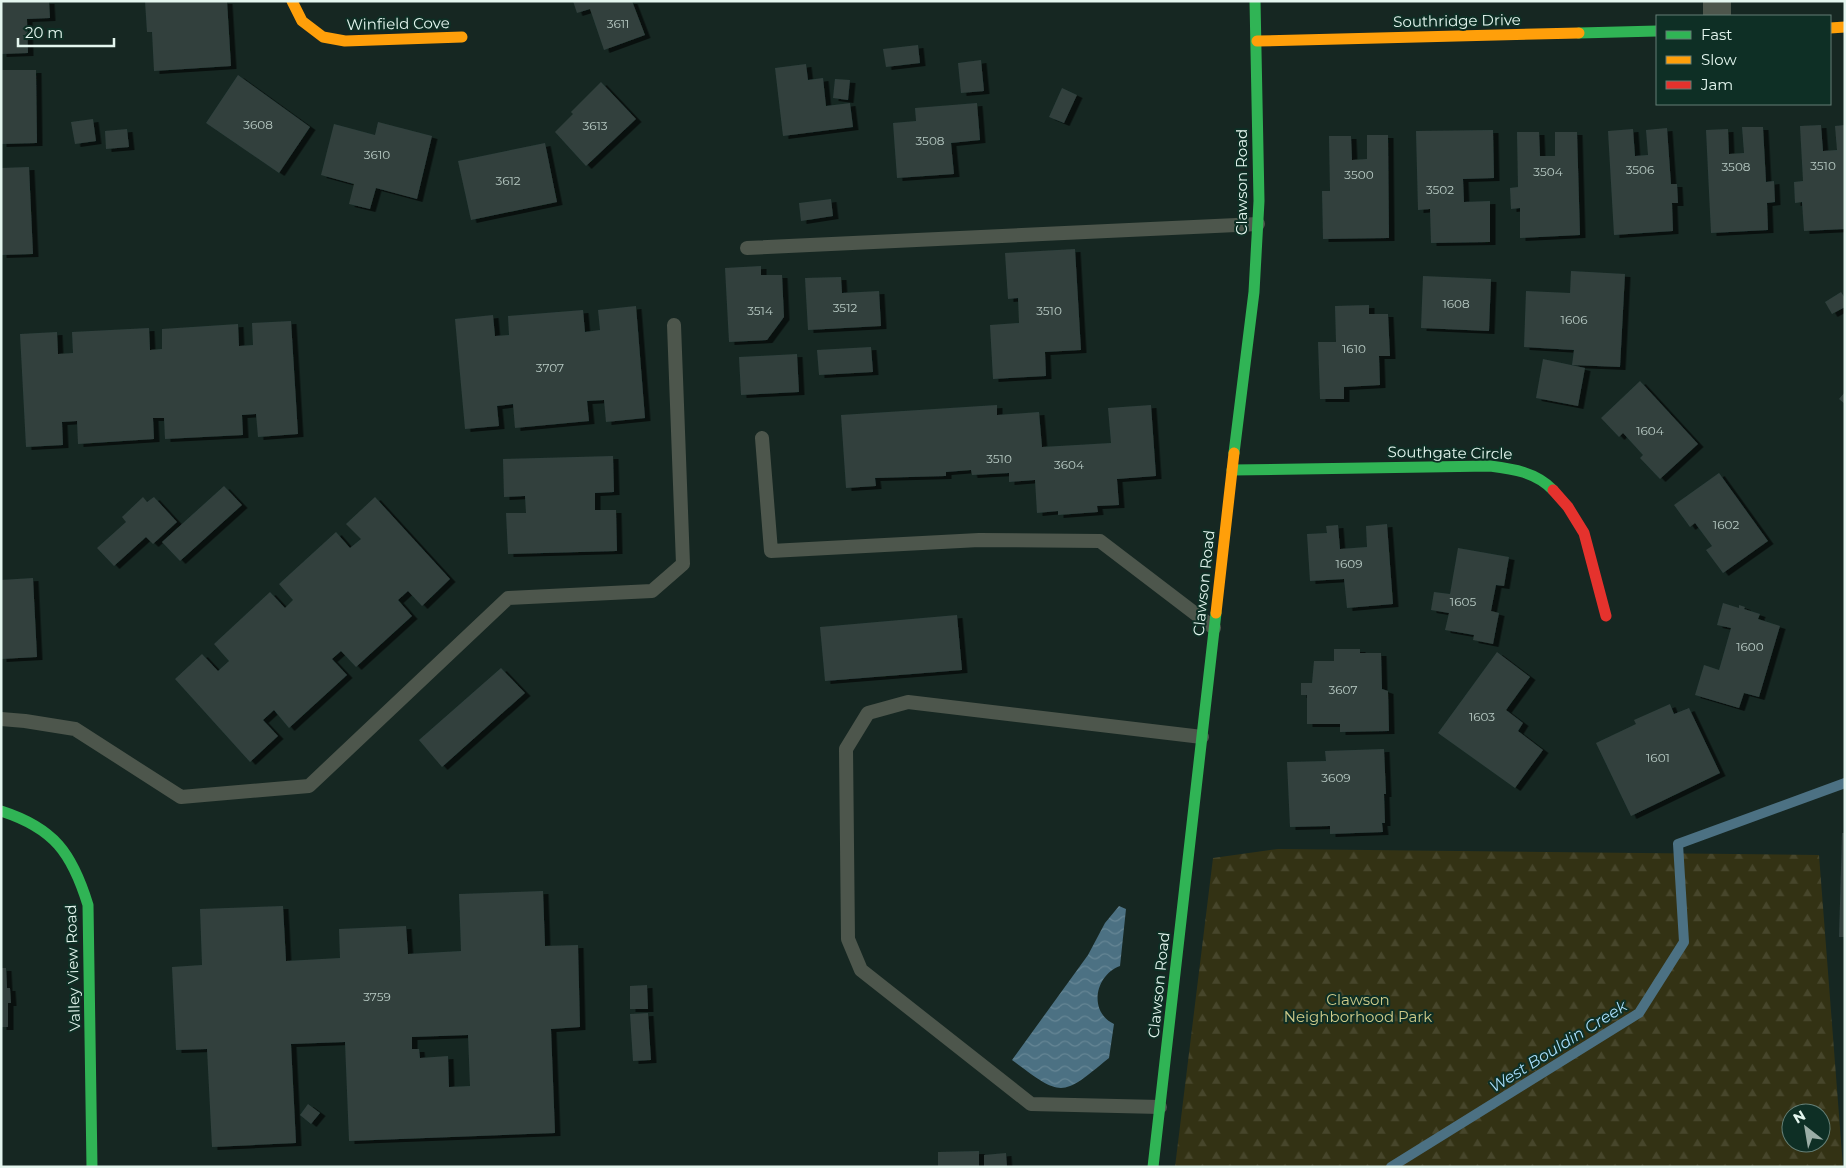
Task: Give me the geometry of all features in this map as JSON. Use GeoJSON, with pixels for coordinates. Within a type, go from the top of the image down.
{"type":"FeatureCollection","features":[{"type":"Feature","properties":{"kind":"street","name":"Winfield Cove"},"geometry":{"type":"LineString","coordinates":[[292,1],[302,21],[324,36],[345,41],[462,37]]}},
{"type":"Feature","properties":{"kind":"street","name":"Clawson Road"},"geometry":{"type":"LineString","coordinates":[[1153,1167],[1254,292],[1258,224],[1255,1]]}},
{"type":"Feature","properties":{"kind":"street"},"geometry":{"type":"LineString","coordinates":[[1717,1],[1717,15]]}},
{"type":"Feature","properties":{"kind":"street"},"geometry":{"type":"LineString","coordinates":[[1831,28],[1845,27]]}},
{"type":"Feature","properties":{"kind":"street","name":"Southridge Drive"},"geometry":{"type":"LineString","coordinates":[[1257,41],[1656,31]]}},
{"type":"Feature","properties":{"kind":"street","name":"Southgate Circle"},"geometry":{"type":"LineString","coordinates":[[1232,470],[1490,466],[1521,470],[1548,485],[1572,513],[1584,533],[1606,616]]}},
{"type":"Feature","properties":{"kind":"street","name":"Valley View Road"},"geometry":{"type":"LineString","coordinates":[[1,811],[20,816],[45,831],[64,849],[79,873],[88,905],[92,1167]]}},
{"type":"Feature","properties":{"kind":"lane"},"geometry":{"type":"LineString","coordinates":[[747,248],[1258,224]]}},
{"type":"Feature","properties":{"kind":"lane"},"geometry":{"type":"LineString","coordinates":[[1,719],[75,729],[181,797],[309,786],[508,598],[652,591],[683,564],[674,325]]}},
{"type":"Feature","properties":{"kind":"lane"},"geometry":{"type":"LineString","coordinates":[[762,438],[771,550],[979,540],[1100,541],[1214,628]]}},
{"type":"Feature","properties":{"kind":"lane"},"geometry":{"type":"LineString","coordinates":[[1160,1107],[1030,1104],[861,970],[848,939],[846,749],[868,713],[908,702],[1202,737]]}},
{"type":"Feature","properties":{"kind":"green space","name":"Clawson Neighborhood Park"},"geometry":{"type":"Polygon","coordinates":[[[1278,849],[1819,855],[1843,1167],[1175,1167],[1213,858],[1278,849]]]}},
{"type":"Feature","properties":{"kind":"water"},"geometry":{"type":"Polygon","coordinates":[[[1119,906],[1126,909],[1120,966],[1105,977],[1100,985],[1098,994],[1100,1011],[1114,1024],[1109,1058],[1071,1086],[1062,1088],[1052,1086],[1012,1060],[1088,955],[1105,923],[1119,906]]]}},
{"type":"Feature","properties":{"kind":"building"},"geometry":{"type":"Polygon","coordinates":[[[1,1],[49,1],[50,18],[27,19],[28,53],[1,54],[1,1]]]}},
{"type":"Feature","properties":{"kind":"building"},"geometry":{"type":"Polygon","coordinates":[[[145,1],[227,1],[231,66],[154,71],[152,32],[147,32],[145,1]]]}},
{"type":"Feature","properties":{"kind":"building"},"geometry":{"type":"Polygon","coordinates":[[[573,1],[632,1],[645,35],[604,50],[590,9],[577,13],[573,1]]]}},
{"type":"Feature","properties":{"kind":"building"},"geometry":{"type":"Polygon","coordinates":[[[918,45],[920,63],[886,67],[883,49],[918,45]]]}},
{"type":"Feature","properties":{"kind":"building"},"geometry":{"type":"Polygon","coordinates":[[[981,60],[984,91],[961,93],[958,63],[981,60]]]}},
{"type":"Feature","properties":{"kind":"building"},"geometry":{"type":"Polygon","coordinates":[[[806,64],[808,80],[823,78],[826,106],[850,103],[853,127],[783,136],[775,68],[806,64]]]}},
{"type":"Feature","properties":{"kind":"building"},"geometry":{"type":"Polygon","coordinates":[[[1,70],[36,70],[37,143],[1,144],[1,70]]]}},
{"type":"Feature","properties":{"kind":"building"},"geometry":{"type":"Polygon","coordinates":[[[238,75],[310,127],[279,173],[206,123],[238,75]]]}},
{"type":"Feature","properties":{"kind":"building"},"geometry":{"type":"Polygon","coordinates":[[[835,79],[850,80],[848,100],[833,98],[835,79]]]}},
{"type":"Feature","properties":{"kind":"building"},"geometry":{"type":"Polygon","coordinates":[[[601,82],[636,119],[586,166],[555,132],[573,114],[571,112],[601,82]]]}},
{"type":"Feature","properties":{"kind":"building"},"geometry":{"type":"Polygon","coordinates":[[[1062,88],[1077,95],[1064,123],[1049,117],[1062,88]]]}},
{"type":"Feature","properties":{"kind":"building"},"geometry":{"type":"Polygon","coordinates":[[[977,103],[980,140],[951,143],[954,174],[897,178],[893,123],[916,121],[915,108],[977,103]]]}},
{"type":"Feature","properties":{"kind":"building"},"geometry":{"type":"Polygon","coordinates":[[[93,119],[96,141],[75,144],[71,122],[93,119]]]}},
{"type":"Feature","properties":{"kind":"building"},"geometry":{"type":"Polygon","coordinates":[[[378,122],[432,136],[417,199],[376,188],[370,209],[349,204],[354,184],[321,175],[334,124],[375,135],[378,122]]]}},
{"type":"Feature","properties":{"kind":"building"},"geometry":{"type":"Polygon","coordinates":[[[1821,125],[1823,151],[1837,150],[1835,126],[1845,125],[1845,229],[1804,231],[1802,202],[1795,203],[1794,182],[1803,181],[1800,126],[1821,125]]]}},
{"type":"Feature","properties":{"kind":"building"},"geometry":{"type":"Polygon","coordinates":[[[1742,127],[1763,127],[1766,182],[1774,181],[1775,202],[1767,203],[1768,230],[1711,233],[1706,130],[1728,129],[1729,154],[1744,153],[1742,127]]]}},
{"type":"Feature","properties":{"kind":"building"},"geometry":{"type":"Polygon","coordinates":[[[1667,128],[1671,184],[1677,184],[1678,203],[1672,203],[1673,231],[1614,235],[1608,131],[1633,129],[1635,156],[1648,155],[1646,130],[1667,128]]]}},
{"type":"Feature","properties":{"kind":"building"},"geometry":{"type":"Polygon","coordinates":[[[127,129],[129,147],[106,149],[105,131],[127,129]]]}},
{"type":"Feature","properties":{"kind":"building"},"geometry":{"type":"Polygon","coordinates":[[[1493,130],[1494,178],[1463,179],[1464,202],[1490,201],[1490,242],[1431,243],[1430,209],[1418,210],[1416,131],[1493,130]]]}},
{"type":"Feature","properties":{"kind":"building"},"geometry":{"type":"Polygon","coordinates":[[[1517,132],[1539,132],[1540,156],[1555,156],[1555,132],[1577,132],[1580,235],[1520,238],[1520,208],[1511,209],[1510,188],[1518,187],[1517,132]]]}},
{"type":"Feature","properties":{"kind":"building"},"geometry":{"type":"Polygon","coordinates":[[[1367,135],[1388,135],[1389,238],[1323,239],[1322,191],[1330,191],[1329,136],[1351,136],[1352,160],[1367,159],[1367,135]]]}},
{"type":"Feature","properties":{"kind":"building"},"geometry":{"type":"Polygon","coordinates":[[[545,143],[557,202],[471,220],[458,161],[545,143]]]}},
{"type":"Feature","properties":{"kind":"building"},"geometry":{"type":"Polygon","coordinates":[[[29,167],[33,254],[1,255],[1,168],[29,167]]]}},
{"type":"Feature","properties":{"kind":"building"},"geometry":{"type":"Polygon","coordinates":[[[831,199],[833,216],[801,221],[799,203],[831,199]]]}},
{"type":"Feature","properties":{"kind":"building"},"geometry":{"type":"Polygon","coordinates":[[[1075,249],[1081,350],[1045,352],[1046,376],[993,379],[990,325],[1019,323],[1018,298],[1008,299],[1005,253],[1075,249]]]}},
{"type":"Feature","properties":{"kind":"building"},"geometry":{"type":"Polygon","coordinates":[[[761,266],[761,275],[782,275],[784,317],[767,340],[729,342],[725,268],[761,266]]]}},
{"type":"Feature","properties":{"kind":"building"},"geometry":{"type":"Polygon","coordinates":[[[1571,271],[1625,274],[1620,367],[1572,365],[1574,350],[1524,347],[1526,291],[1570,293],[1571,271]]]}},
{"type":"Feature","properties":{"kind":"building"},"geometry":{"type":"Polygon","coordinates":[[[1423,276],[1491,279],[1489,331],[1421,328],[1423,276]]]}},
{"type":"Feature","properties":{"kind":"building"},"geometry":{"type":"Polygon","coordinates":[[[841,277],[842,293],[879,291],[881,326],[808,330],[805,278],[841,277]]]}},
{"type":"Feature","properties":{"kind":"building"},"geometry":{"type":"Polygon","coordinates":[[[1841,292],[1845,298],[1845,307],[1832,314],[1825,302],[1841,292]]]}},
{"type":"Feature","properties":{"kind":"building"},"geometry":{"type":"Polygon","coordinates":[[[1369,305],[1369,314],[1388,314],[1390,356],[1379,356],[1380,385],[1344,387],[1344,399],[1320,399],[1318,342],[1336,342],[1335,306],[1369,305]]]}},
{"type":"Feature","properties":{"kind":"building"},"geometry":{"type":"Polygon","coordinates":[[[636,306],[645,418],[606,422],[604,400],[587,401],[589,421],[515,428],[513,404],[497,406],[499,426],[465,429],[455,319],[493,315],[495,336],[509,335],[508,316],[583,310],[585,332],[600,330],[598,310],[636,306]]]}},
{"type":"Feature","properties":{"kind":"building"},"geometry":{"type":"Polygon","coordinates":[[[291,321],[298,434],[258,437],[256,414],[242,415],[243,435],[165,439],[164,418],[153,418],[154,439],[78,444],[77,421],[62,422],[63,445],[26,447],[20,334],[57,332],[58,354],[73,353],[72,332],[149,328],[150,350],[162,349],[162,329],[238,324],[239,346],[253,345],[252,323],[291,321]]]}},
{"type":"Feature","properties":{"kind":"building"},"geometry":{"type":"Polygon","coordinates":[[[871,347],[873,372],[819,375],[817,350],[871,347]]]}},
{"type":"Feature","properties":{"kind":"building"},"geometry":{"type":"Polygon","coordinates":[[[797,354],[799,392],[741,395],[739,357],[797,354]]]}},
{"type":"Feature","properties":{"kind":"building"},"geometry":{"type":"Polygon","coordinates":[[[1543,359],[1585,368],[1578,406],[1536,398],[1543,359]]]}},
{"type":"Feature","properties":{"kind":"building"},"geometry":{"type":"Polygon","coordinates":[[[1640,381],[1698,444],[1660,479],[1640,458],[1643,455],[1623,433],[1619,437],[1601,418],[1640,381]]]}},
{"type":"Feature","properties":{"kind":"building"},"geometry":{"type":"Polygon","coordinates":[[[1845,392],[1845,404],[1839,399],[1845,392]]]}},
{"type":"Feature","properties":{"kind":"building"},"geometry":{"type":"Polygon","coordinates":[[[997,405],[997,415],[1039,412],[1042,447],[1111,443],[1108,408],[1151,405],[1156,476],[1117,479],[1119,505],[1097,506],[1098,512],[1058,515],[1058,511],[1037,513],[1035,480],[1009,482],[1009,473],[972,475],[971,470],[946,472],[946,476],[875,478],[876,486],[846,488],[841,415],[997,405]]]}},
{"type":"Feature","properties":{"kind":"building"},"geometry":{"type":"Polygon","coordinates":[[[613,456],[614,492],[595,493],[595,510],[616,510],[617,551],[508,554],[506,513],[526,513],[525,496],[504,497],[503,459],[613,456]]]}},
{"type":"Feature","properties":{"kind":"building"},"geometry":{"type":"Polygon","coordinates":[[[1719,473],[1768,541],[1723,573],[1706,550],[1712,546],[1695,523],[1690,527],[1674,505],[1719,473]]]}},
{"type":"Feature","properties":{"kind":"building"},"geometry":{"type":"Polygon","coordinates":[[[224,486],[242,505],[180,561],[162,542],[224,486]]]}},
{"type":"Feature","properties":{"kind":"building"},"geometry":{"type":"Polygon","coordinates":[[[143,497],[147,502],[154,497],[177,522],[153,544],[146,537],[114,566],[97,548],[126,522],[122,517],[143,497]]]}},
{"type":"Feature","properties":{"kind":"building"},"geometry":{"type":"Polygon","coordinates":[[[375,497],[450,579],[422,606],[408,591],[398,600],[412,616],[356,667],[341,651],[332,659],[347,675],[289,728],[274,710],[263,720],[278,736],[250,762],[175,679],[202,654],[218,671],[229,661],[214,644],[270,592],[285,608],[293,600],[279,584],[336,532],[350,548],[361,539],[346,524],[375,497]]]}},
{"type":"Feature","properties":{"kind":"building"},"geometry":{"type":"Polygon","coordinates":[[[1387,524],[1393,604],[1347,608],[1344,579],[1310,581],[1307,534],[1327,533],[1326,526],[1338,525],[1340,549],[1367,547],[1366,526],[1387,524]]]}},
{"type":"Feature","properties":{"kind":"building"},"geometry":{"type":"Polygon","coordinates":[[[1458,548],[1509,557],[1504,586],[1496,585],[1491,611],[1499,613],[1493,644],[1473,640],[1474,635],[1445,630],[1449,613],[1431,610],[1434,592],[1450,594],[1458,548]]]}},
{"type":"Feature","properties":{"kind":"building"},"geometry":{"type":"Polygon","coordinates":[[[33,578],[37,657],[1,659],[1,580],[33,578]]]}},
{"type":"Feature","properties":{"kind":"building"},"geometry":{"type":"Polygon","coordinates":[[[1723,603],[1739,608],[1739,605],[1745,607],[1744,609],[1760,614],[1758,619],[1780,626],[1759,697],[1744,693],[1739,708],[1695,695],[1704,665],[1719,670],[1731,628],[1717,625],[1723,603]]]}},
{"type":"Feature","properties":{"kind":"building"},"geometry":{"type":"Polygon","coordinates":[[[957,615],[962,670],[825,681],[820,627],[957,615]]]}},
{"type":"Feature","properties":{"kind":"building"},"geometry":{"type":"Polygon","coordinates":[[[1334,649],[1360,649],[1360,653],[1381,653],[1382,689],[1388,691],[1389,731],[1340,732],[1340,724],[1307,724],[1307,695],[1301,695],[1301,683],[1312,683],[1314,661],[1334,661],[1334,649]]]}},
{"type":"Feature","properties":{"kind":"building"},"geometry":{"type":"Polygon","coordinates":[[[1497,652],[1530,677],[1506,710],[1523,723],[1518,731],[1543,750],[1515,788],[1438,733],[1497,652]]]}},
{"type":"Feature","properties":{"kind":"building"},"geometry":{"type":"Polygon","coordinates":[[[501,668],[525,693],[442,767],[419,740],[501,668]]]}},
{"type":"Feature","properties":{"kind":"building"},"geometry":{"type":"Polygon","coordinates":[[[1670,704],[1674,714],[1689,708],[1720,773],[1631,816],[1596,743],[1636,724],[1634,720],[1670,704]]]}},
{"type":"Feature","properties":{"kind":"building"},"geometry":{"type":"Polygon","coordinates":[[[1384,749],[1386,794],[1384,794],[1385,823],[1382,823],[1383,832],[1330,834],[1330,826],[1290,827],[1287,762],[1326,761],[1325,751],[1384,749]]]}},
{"type":"Feature","properties":{"kind":"building"},"geometry":{"type":"Polygon","coordinates":[[[1842,833],[1845,833],[1845,937],[1839,937],[1842,833]]]}},
{"type":"Feature","properties":{"kind":"building"},"geometry":{"type":"Polygon","coordinates":[[[543,891],[545,946],[578,945],[580,1027],[551,1029],[555,1133],[349,1141],[345,1042],[291,1044],[296,1143],[212,1147],[207,1049],[176,1050],[172,967],[202,965],[200,909],[283,906],[286,961],[340,958],[339,929],[406,926],[408,954],[461,951],[459,894],[543,891]],[[468,1035],[412,1037],[412,1049],[419,1049],[420,1058],[448,1056],[449,1087],[470,1086],[468,1035]]]}},
{"type":"Feature","properties":{"kind":"building"},"geometry":{"type":"Polygon","coordinates":[[[1,968],[6,968],[7,988],[10,988],[11,1003],[8,1003],[8,1027],[1,1027],[1,968]]]}},
{"type":"Feature","properties":{"kind":"building"},"geometry":{"type":"Polygon","coordinates":[[[647,985],[648,1009],[630,1009],[630,986],[647,985]]]}},
{"type":"Feature","properties":{"kind":"building"},"geometry":{"type":"Polygon","coordinates":[[[648,1013],[651,1060],[633,1061],[630,1014],[648,1013]]]}},
{"type":"Feature","properties":{"kind":"building"},"geometry":{"type":"Polygon","coordinates":[[[308,1104],[320,1113],[311,1124],[300,1115],[308,1104]]]}},
{"type":"Feature","properties":{"kind":"building"},"geometry":{"type":"Polygon","coordinates":[[[979,1151],[979,1167],[938,1167],[938,1152],[979,1151]]]}},
{"type":"Feature","properties":{"kind":"building"},"geometry":{"type":"Polygon","coordinates":[[[1006,1153],[1007,1167],[984,1167],[984,1155],[1006,1153]]]}},
{"type":"Feature","properties":{"kind":"waterway","name":"West Bouldin Creek"},"geometry":{"type":"LineString","coordinates":[[1391,1167],[1639,1013],[1684,942],[1678,844],[1845,783]]}},
{"type":"Feature","properties":{"kind":"traffic: fast"},"geometry":{"type":"LineString","coordinates":[[1234,453],[1254,292],[1259,201],[1255,1]]}},
{"type":"Feature","properties":{"kind":"traffic: fast"},"geometry":{"type":"LineString","coordinates":[[1579,33],[1656,31]]}},
{"type":"Feature","properties":{"kind":"traffic: fast"},"geometry":{"type":"LineString","coordinates":[[1232,470],[1490,466],[1516,470],[1532,475],[1553,490]]}},
{"type":"Feature","properties":{"kind":"traffic: fast"},"geometry":{"type":"LineString","coordinates":[[1153,1167],[1216,613]]}},
{"type":"Feature","properties":{"kind":"traffic: fast"},"geometry":{"type":"LineString","coordinates":[[1,811],[35,826],[58,845],[75,871],[88,905],[92,1167]]}},
{"type":"Feature","properties":{"kind":"traffic: slow"},"geometry":{"type":"LineString","coordinates":[[292,1],[302,21],[323,37],[345,41],[462,37]]}},
{"type":"Feature","properties":{"kind":"traffic: slow"},"geometry":{"type":"LineString","coordinates":[[1831,28],[1845,27]]}},
{"type":"Feature","properties":{"kind":"traffic: slow"},"geometry":{"type":"LineString","coordinates":[[1257,41],[1579,33]]}},
{"type":"Feature","properties":{"kind":"traffic: slow"},"geometry":{"type":"LineString","coordinates":[[1216,613],[1234,453]]}},
{"type":"Feature","properties":{"kind":"traffic: jam"},"geometry":{"type":"LineString","coordinates":[[1553,490],[1568,507],[1584,533],[1606,616]]}}]}
